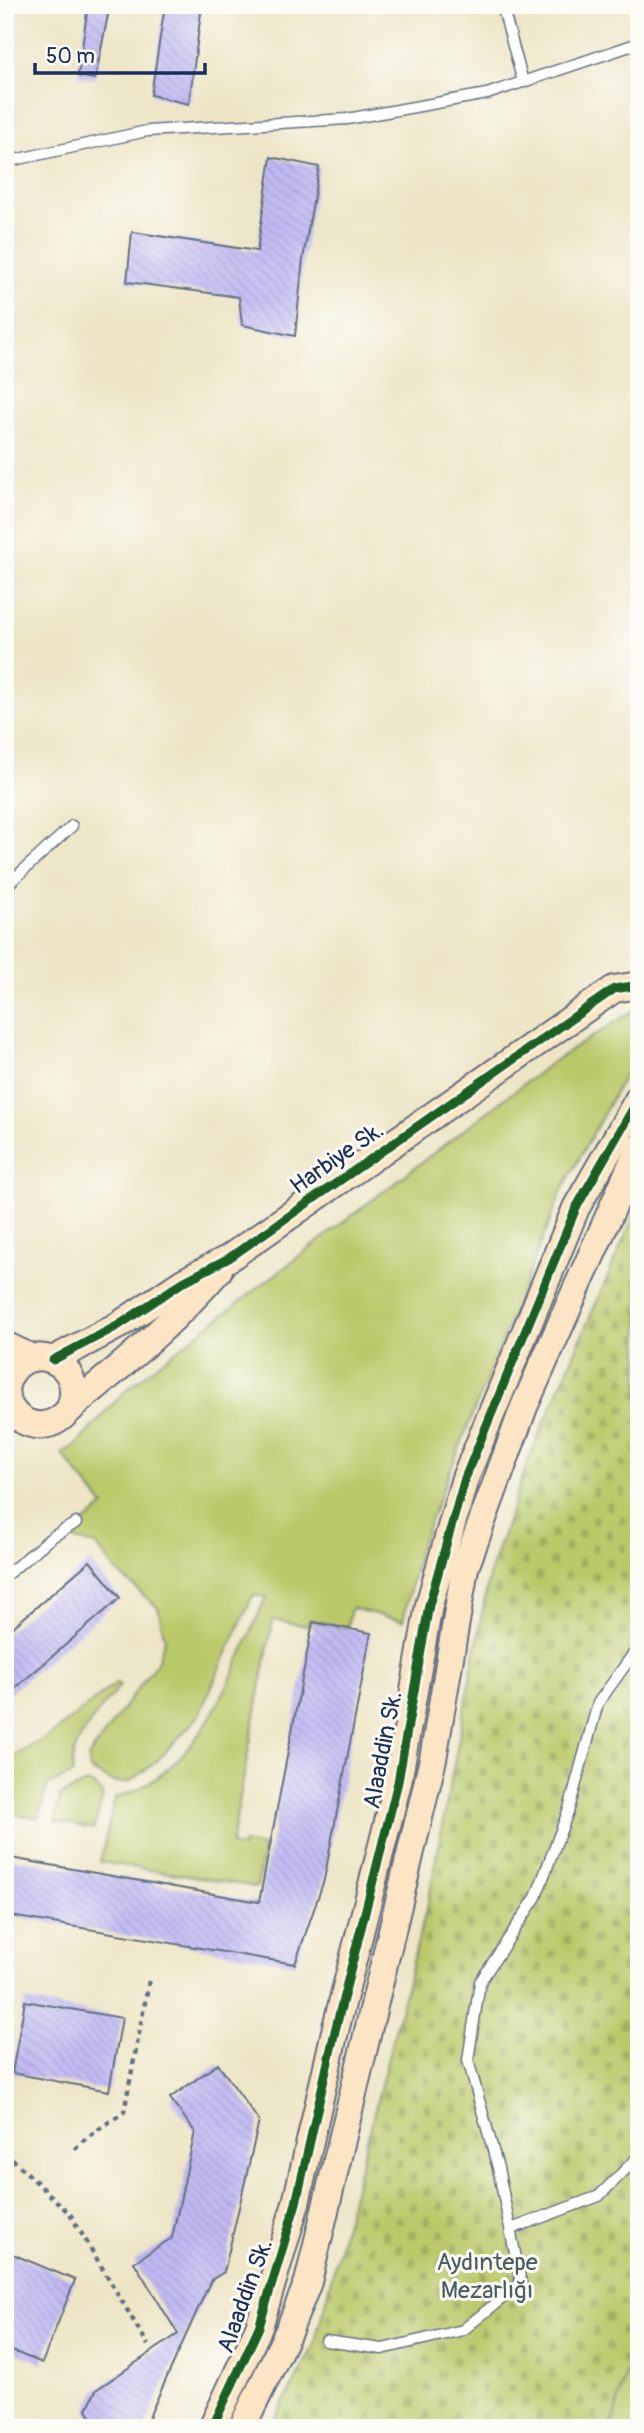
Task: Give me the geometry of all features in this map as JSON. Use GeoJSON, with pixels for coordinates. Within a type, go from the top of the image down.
{"type":"FeatureCollection","features":[{"type":"Feature","properties":{"kind":"street","name":"Harbiye Sk."},"geometry":{"type":"LineString","coordinates":[[42,1359],[119,1325],[183,1282],[229,1258],[639,976]]}},
{"type":"Feature","properties":{"kind":"street","name":"Alaaddin Sk."},"geometry":{"type":"LineString","coordinates":[[212,2428],[274,2285],[296,2203],[335,2031],[398,1782],[429,1605],[465,1478],[576,1208],[639,1098]]}},
{"type":"Feature","properties":{"kind":"street","name":"Alaaddin Sk."},"geometry":{"type":"LineString","coordinates":[[242,2428],[289,2330],[308,2282],[433,1759],[466,1568],[524,1407],[639,1148]]}},
{"type":"Feature","properties":{"kind":"street"},"geometry":{"type":"LineString","coordinates":[[42,1359],[13,1369],[5,1389],[14,1414],[33,1425],[54,1422],[119,1369],[190,1303],[229,1258]]}},
{"type":"Feature","properties":{"kind":"street"},"geometry":{"type":"LineString","coordinates":[[5,1345],[63,1366],[74,1386],[70,1408]]}},
{"type":"Feature","properties":{"kind":"lane"},"geometry":{"type":"LineString","coordinates":[[502,5],[523,82]]}},
{"type":"Feature","properties":{"kind":"lane"},"geometry":{"type":"LineString","coordinates":[[5,162],[147,131],[347,119],[487,94],[639,43]]}},
{"type":"Feature","properties":{"kind":"lane"},"geometry":{"type":"LineString","coordinates":[[5,887],[72,825]]}},
{"type":"Feature","properties":{"kind":"lane"},"geometry":{"type":"LineString","coordinates":[[5,1576],[52,1536],[76,1524]]}},
{"type":"Feature","properties":{"kind":"lane"},"geometry":{"type":"LineString","coordinates":[[326,2341],[382,2349],[463,2330],[521,2283],[498,2168],[468,2060],[480,1983],[536,1897],[569,1809],[598,1703],[639,1646]]}},
{"type":"Feature","properties":{"kind":"lane"},"geometry":{"type":"LineString","coordinates":[[510,2229],[599,2196],[639,2156]]}},
{"type":"Feature","properties":{"kind":"path"},"geometry":{"type":"LineString","coordinates":[[75,2150],[86,2138],[124,2112],[149,1980]]}},
{"type":"Feature","properties":{"kind":"path"},"geometry":{"type":"LineString","coordinates":[[5,2152],[70,2214],[148,2345]]}},
{"type":"Feature","properties":{"kind":"green space"},"geometry":{"type":"Polygon","coordinates":[[[639,1007],[639,1049],[563,1188],[419,1549],[403,1621],[351,1608],[347,1628],[310,1620],[308,1626],[273,1620],[231,1845],[242,1848],[243,1843],[264,1847],[257,1887],[100,1862],[115,1798],[145,1785],[171,1767],[192,1743],[227,1687],[266,1597],[253,1595],[198,1717],[156,1762],[129,1782],[115,1783],[90,1770],[88,1757],[157,1662],[165,1639],[158,1608],[116,1571],[96,1545],[67,1538],[104,1506],[62,1454],[78,1443],[121,1395],[156,1366],[551,1063],[639,1007]]]}},
{"type":"Feature","properties":{"kind":"green space","name":"Aydıntepe Mezarlığı"},"geometry":{"type":"Polygon","coordinates":[[[639,1204],[639,2326],[611,2428],[270,2428],[314,2346],[429,1898],[490,1571],[530,1456],[639,1204]]]}},
{"type":"Feature","properties":{"kind":"green space"},"geometry":{"type":"Polygon","coordinates":[[[116,1683],[120,1685],[80,1738],[75,1750],[73,1774],[48,1785],[38,1818],[5,1813],[5,1761],[52,1734],[116,1683]]]}},
{"type":"Feature","properties":{"kind":"green space"},"geometry":{"type":"Polygon","coordinates":[[[86,1783],[94,1785],[103,1795],[94,1829],[55,1821],[60,1796],[86,1783]]]}},
{"type":"Feature","properties":{"kind":"green space"},"geometry":{"type":"Polygon","coordinates":[[[639,2326],[639,2428],[611,2428],[639,2326]]]}},
{"type":"Feature","properties":{"kind":"building"},"geometry":{"type":"Polygon","coordinates":[[[88,5],[110,5],[95,79],[78,76],[88,5]]]}},
{"type":"Feature","properties":{"kind":"building"},"geometry":{"type":"Polygon","coordinates":[[[165,5],[202,5],[189,104],[151,95],[165,5]]]}},
{"type":"Feature","properties":{"kind":"building"},"geometry":{"type":"Polygon","coordinates":[[[271,157],[319,167],[303,259],[295,336],[242,325],[239,297],[127,282],[132,232],[257,251],[271,157]]]}},
{"type":"Feature","properties":{"kind":"building"},"geometry":{"type":"Polygon","coordinates":[[[90,1561],[120,1598],[5,1697],[5,1634],[90,1561]]]}},
{"type":"Feature","properties":{"kind":"building"},"geometry":{"type":"Polygon","coordinates":[[[313,1622],[371,1633],[324,1880],[295,1964],[5,1915],[5,1857],[259,1902],[313,1622]]]}},
{"type":"Feature","properties":{"kind":"building"},"geometry":{"type":"Polygon","coordinates":[[[25,2001],[122,2018],[109,2091],[12,2073],[25,2001]]]}},
{"type":"Feature","properties":{"kind":"building"},"geometry":{"type":"Polygon","coordinates":[[[218,2064],[259,2121],[224,2272],[211,2280],[144,2428],[96,2428],[87,2409],[96,2390],[178,2334],[134,2262],[172,2238],[195,2132],[170,2098],[218,2064]]]}},
{"type":"Feature","properties":{"kind":"building"},"geometry":{"type":"Polygon","coordinates":[[[5,2251],[75,2280],[42,2363],[5,2348],[5,2251]]]}},
{"type":"Feature","properties":{"kind":"cycle path"},"geometry":{"type":"LineString","coordinates":[[53,1360],[119,1325],[183,1282],[229,1258],[614,989],[639,985]]}},
{"type":"Feature","properties":{"kind":"cycle path"},"geometry":{"type":"LineString","coordinates":[[212,2428],[259,2327],[296,2203],[335,2031],[398,1782],[429,1605],[465,1478],[576,1208],[639,1098]]}}]}
